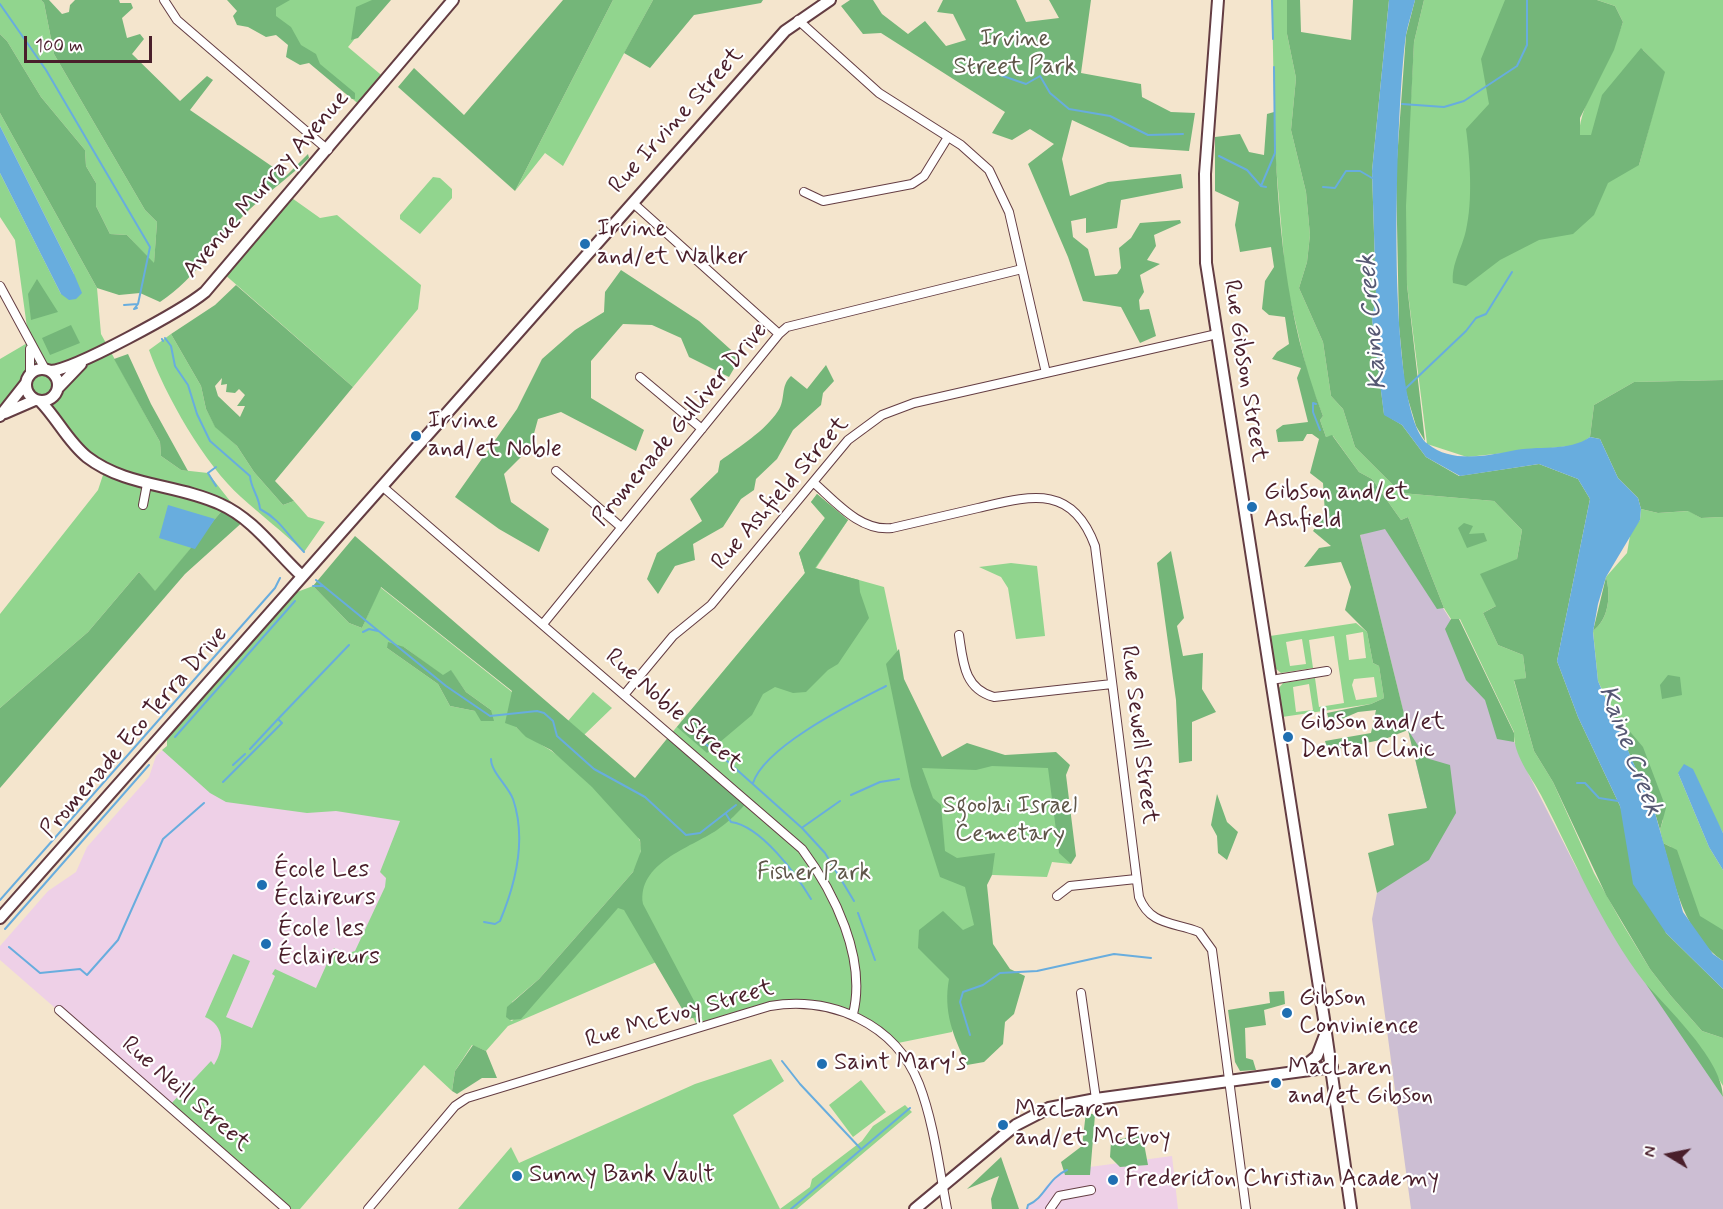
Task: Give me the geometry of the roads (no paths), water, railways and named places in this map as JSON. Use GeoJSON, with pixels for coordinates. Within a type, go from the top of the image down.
{"type":"FeatureCollection","features":[{"type":"Feature","properties":{"kind":"street"},"geometry":{"type":"LineString","coordinates":[[164,0],[177,20],[327,150]]}},
{"type":"Feature","properties":{"kind":"street","name":"Avenue Murray Avenue"},"geometry":{"type":"LineString","coordinates":[[48,370],[59,370],[83,361],[188,306],[205,292],[453,0]]}},
{"type":"Feature","properties":{"kind":"street","name":"Rue Irvine Street"},"geometry":{"type":"LineString","coordinates":[[302,576],[785,31],[830,0]]}},
{"type":"Feature","properties":{"kind":"street","name":"Rue Gibson Street"},"geometry":{"type":"LineString","coordinates":[[1218,0],[1204,201],[1206,263],[1332,1067],[1351,1209]]}},
{"type":"Feature","properties":{"kind":"street"},"geometry":{"type":"LineString","coordinates":[[798,20],[879,93],[976,156],[998,184],[1009,212],[1046,373]]}},
{"type":"Feature","properties":{"kind":"street"},"geometry":{"type":"LineString","coordinates":[[804,192],[823,201],[912,184],[924,176],[948,137]]}},
{"type":"Feature","properties":{"kind":"street"},"geometry":{"type":"LineString","coordinates":[[633,203],[779,334]]}},
{"type":"Feature","properties":{"kind":"street","name":"Promenade Gulliver Drive"},"geometry":{"type":"LineString","coordinates":[[543,624],[779,334],[788,327],[1022,269]]}},
{"type":"Feature","properties":{"kind":"street"},"geometry":{"type":"LineString","coordinates":[[0,286],[29,342],[57,379],[55,405],[63,429]]}},
{"type":"Feature","properties":{"kind":"street","name":"Rue Ashfield Street"},"geometry":{"type":"LineString","coordinates":[[624,695],[673,636],[711,606],[848,440],[882,415],[914,403],[1217,334]]}},
{"type":"Feature","properties":{"kind":"street"},"geometry":{"type":"LineString","coordinates":[[29,342],[28,393],[38,401],[86,456],[105,469],[232,509],[254,526],[302,576]]}},
{"type":"Feature","properties":{"kind":"street","name":"Avenue Murray Avenue"},"geometry":{"type":"LineString","coordinates":[[57,391],[83,361]]}},
{"type":"Feature","properties":{"kind":"street"},"geometry":{"type":"LineString","coordinates":[[1,415],[28,378],[48,370]]}},
{"type":"Feature","properties":{"kind":"street"},"geometry":{"type":"LineString","coordinates":[[640,377],[702,429]]}},
{"type":"Feature","properties":{"kind":"street"},"geometry":{"type":"LineString","coordinates":[[1,415],[38,401],[50,400],[57,391]]}},
{"type":"Feature","properties":{"kind":"street"},"geometry":{"type":"LineString","coordinates":[[556,471],[621,527]]}},
{"type":"Feature","properties":{"kind":"street","name":"Rue Sewell Street"},"geometry":{"type":"LineString","coordinates":[[813,482],[859,521],[884,529],[1032,496],[1061,503],[1074,511],[1084,522],[1095,546],[1136,879],[1142,904],[1154,917],[1166,924],[1199,932],[1209,943],[1246,1209]]}},
{"type":"Feature","properties":{"kind":"street"},"geometry":{"type":"LineString","coordinates":[[143,505],[147,484]]}},
{"type":"Feature","properties":{"kind":"street","name":"Rue Noble Street"},"geometry":{"type":"LineString","coordinates":[[383,487],[788,836],[812,863],[840,912],[850,944],[856,1003],[853,1014]]}},
{"type":"Feature","properties":{"kind":"street","name":"Promenade Eco Terra Drive"},"geometry":{"type":"LineString","coordinates":[[0,918],[302,576]]}},
{"type":"Feature","properties":{"kind":"street"},"geometry":{"type":"LineString","coordinates":[[959,635],[968,677],[974,688],[983,694],[994,697],[1112,684]]}},
{"type":"Feature","properties":{"kind":"street"},"geometry":{"type":"LineString","coordinates":[[1271,680],[1327,671]]}},
{"type":"Feature","properties":{"kind":"street"},"geometry":{"type":"LineString","coordinates":[[1057,896],[1070,886],[1136,879]]}},
{"type":"Feature","properties":{"kind":"street"},"geometry":{"type":"LineString","coordinates":[[1081,993],[1096,1099]]}},
{"type":"Feature","properties":{"kind":"street","name":"Rue McEvoy Street"},"geometry":{"type":"LineString","coordinates":[[368,1209],[455,1106],[467,1098],[770,1006],[812,1004],[853,1014],[888,1039],[910,1067],[925,1107],[947,1209]]}},
{"type":"Feature","properties":{"kind":"street","name":"Rue Neill Street"},"geometry":{"type":"LineString","coordinates":[[59,1010],[286,1209]]}},
{"type":"Feature","properties":{"kind":"street"},"geometry":{"type":"LineString","coordinates":[[1295,1073],[1317,1056],[1326,1030]]}},
{"type":"Feature","properties":{"kind":"street"},"geometry":{"type":"LineString","coordinates":[[915,1209],[1016,1125],[1049,1108],[1096,1099],[1332,1067]]}},
{"type":"Feature","properties":{"kind":"street"},"geometry":{"type":"LineString","coordinates":[[1050,1209],[1059,1196],[1091,1190]]}},
{"type":"Feature","properties":{"kind":"water","name":"Kaine Creek"},"geometry":{"type":"Polygon","coordinates":[[[1389,0],[1415,0],[1406,35],[1397,182],[1399,316],[1404,374],[1414,419],[1428,444],[1447,454],[1458,456],[1479,456],[1521,449],[1572,445],[1590,437],[1600,439],[1618,478],[1638,498],[1641,509],[1640,520],[1606,577],[1598,604],[1593,632],[1598,681],[1655,813],[1683,912],[1713,954],[1723,961],[1723,989],[1666,933],[1633,884],[1620,806],[1578,717],[1557,661],[1590,499],[1578,479],[1539,464],[1460,476],[1426,457],[1402,425],[1384,415],[1372,319],[1376,296],[1372,171],[1389,0]]]}},
{"type":"Feature","properties":{"kind":"water"},"geometry":{"type":"Polygon","coordinates":[[[0,126],[74,274],[82,293],[76,299],[69,300],[61,294],[0,173],[0,126]]]}},
{"type":"Feature","properties":{"kind":"water"},"geometry":{"type":"Polygon","coordinates":[[[168,505],[215,519],[195,549],[159,538],[168,505]]]}},
{"type":"Feature","properties":{"kind":"water"},"geometry":{"type":"Polygon","coordinates":[[[1684,764],[1693,769],[1723,833],[1723,870],[1709,847],[1678,773],[1684,764]]]}},
{"type":"Feature","properties":{"kind":"waterway"},"geometry":{"type":"LineString","coordinates":[[1272,0],[1273,39]]}},
{"type":"Feature","properties":{"kind":"waterway"},"geometry":{"type":"LineString","coordinates":[[1402,104],[1444,107],[1464,101],[1517,66],[1527,45],[1527,0]]}},
{"type":"Feature","properties":{"kind":"waterway"},"geometry":{"type":"LineString","coordinates":[[0,4],[46,70],[150,247],[138,304]]}},
{"type":"Feature","properties":{"kind":"waterway"},"geometry":{"type":"LineString","coordinates":[[1261,186],[1275,153],[1274,67]]}},
{"type":"Feature","properties":{"kind":"waterway"},"geometry":{"type":"LineString","coordinates":[[1000,75],[1026,84],[1040,76],[1050,93],[1069,109],[1110,116],[1148,135],[1183,134]]}},
{"type":"Feature","properties":{"kind":"waterway"},"geometry":{"type":"LineString","coordinates":[[1219,156],[1247,170],[1261,186],[1266,187]]}},
{"type":"Feature","properties":{"kind":"waterway"},"geometry":{"type":"LineString","coordinates":[[1323,187],[1335,188],[1346,171],[1360,171],[1372,178]]}},
{"type":"Feature","properties":{"kind":"waterway","name":"Kaine Creek"},"geometry":{"type":"LineString","coordinates":[[1405,389],[1466,331],[1476,318],[1486,314],[1512,272]]}},
{"type":"Feature","properties":{"kind":"waterway"},"geometry":{"type":"LineString","coordinates":[[124,305],[138,304],[134,309],[137,308]]}},
{"type":"Feature","properties":{"kind":"waterway"},"geometry":{"type":"LineString","coordinates":[[165,338],[171,346],[175,366],[188,385],[197,414],[210,441],[250,476],[260,509],[279,523],[304,552]]}},
{"type":"Feature","properties":{"kind":"waterway"},"geometry":{"type":"LineString","coordinates":[[1316,404],[1313,403],[1313,412],[1320,430]]}},
{"type":"Feature","properties":{"kind":"waterway"},"geometry":{"type":"LineString","coordinates":[[216,467],[208,473],[216,486]]}},
{"type":"Feature","properties":{"kind":"waterway"},"geometry":{"type":"LineString","coordinates":[[0,900],[275,588],[280,578]]}},
{"type":"Feature","properties":{"kind":"waterway"},"geometry":{"type":"LineString","coordinates":[[316,580],[446,686],[490,716],[537,711],[544,713],[553,721],[557,736],[594,769],[645,797],[686,835],[700,833],[736,805]]}},
{"type":"Feature","properties":{"kind":"waterway"},"geometry":{"type":"LineString","coordinates":[[313,586],[322,586]]}},
{"type":"Feature","properties":{"kind":"waterway"},"geometry":{"type":"LineString","coordinates":[[175,737],[295,601]]}},
{"type":"Feature","properties":{"kind":"waterway"},"geometry":{"type":"LineString","coordinates":[[363,632],[369,629],[378,631]]}},
{"type":"Feature","properties":{"kind":"waterway"},"geometry":{"type":"LineString","coordinates":[[223,782],[282,723],[278,719],[349,645]]}},
{"type":"Feature","properties":{"kind":"waterway"},"geometry":{"type":"LineString","coordinates":[[753,783],[761,769],[791,741],[811,727],[886,686]]}},
{"type":"Feature","properties":{"kind":"waterway"},"geometry":{"type":"LineString","coordinates":[[250,749],[278,719]]}},
{"type":"Feature","properties":{"kind":"waterway"},"geometry":{"type":"LineString","coordinates":[[696,735],[708,746]]}},
{"type":"Feature","properties":{"kind":"waterway"},"geometry":{"type":"LineString","coordinates":[[717,752],[802,828],[825,853],[854,901]]}},
{"type":"Feature","properties":{"kind":"waterway"},"geometry":{"type":"LineString","coordinates":[[233,765],[245,754]]}},
{"type":"Feature","properties":{"kind":"waterway"},"geometry":{"type":"LineString","coordinates":[[484,922],[495,924],[500,921],[515,877],[519,846],[517,814],[513,799],[494,769],[491,759]]}},
{"type":"Feature","properties":{"kind":"waterway"},"geometry":{"type":"LineString","coordinates":[[5,929],[149,765]]}},
{"type":"Feature","properties":{"kind":"waterway"},"geometry":{"type":"LineString","coordinates":[[851,795],[880,782],[899,779]]}},
{"type":"Feature","properties":{"kind":"waterway","name":"Kaine Creek"},"geometry":{"type":"LineString","coordinates":[[1577,783],[1585,783],[1599,798],[1618,801]]}},
{"type":"Feature","properties":{"kind":"waterway"},"geometry":{"type":"LineString","coordinates":[[803,827],[840,801]]}},
{"type":"Feature","properties":{"kind":"waterway"},"geometry":{"type":"LineString","coordinates":[[9,947],[40,973],[80,969],[87,975],[118,940],[163,839],[204,803]]}},
{"type":"Feature","properties":{"kind":"waterway"},"geometry":{"type":"LineString","coordinates":[[726,814],[731,822],[742,825],[766,842],[787,865],[811,899]]}},
{"type":"Feature","properties":{"kind":"waterway"},"geometry":{"type":"LineString","coordinates":[[858,913],[875,960]]}},
{"type":"Feature","properties":{"kind":"waterway"},"geometry":{"type":"LineString","coordinates":[[970,1035],[960,1002],[963,992],[983,985],[1000,973],[1037,971],[1114,954],[1151,958]]}},
{"type":"Feature","properties":{"kind":"waterway"},"geometry":{"type":"LineString","coordinates":[[782,1061],[800,1084],[860,1148]]}},
{"type":"Feature","properties":{"kind":"waterway"},"geometry":{"type":"LineString","coordinates":[[791,1209],[910,1108]]}},
{"type":"Feature","properties":{"kind":"waterway"},"geometry":{"type":"LineString","coordinates":[[1027,1209],[1028,1205],[1039,1198],[1055,1178],[1067,1170]]}},
{"type":"Feature","properties":{"kind":"place","name":"Irvine and/et Walker"},"geometry":{"type":"Point","coordinates":[585,244]}},
{"type":"Feature","properties":{"kind":"place","name":"Irvine and/et Noble"},"geometry":{"type":"Point","coordinates":[416,436]}},
{"type":"Feature","properties":{"kind":"place","name":"Gibson and/et Ashfield"},"geometry":{"type":"Point","coordinates":[1252,507]}},
{"type":"Feature","properties":{"kind":"place","name":"Gibson and/et Dental Clinic"},"geometry":{"type":"Point","coordinates":[1288,737]}},
{"type":"Feature","properties":{"kind":"place","name":"École Les Éclaireurs"},"geometry":{"type":"Point","coordinates":[262,885]}},
{"type":"Feature","properties":{"kind":"place","name":"École les Éclaireurs"},"geometry":{"type":"Point","coordinates":[266,944]}},
{"type":"Feature","properties":{"kind":"place","name":"Gibson Convinience"},"geometry":{"type":"Point","coordinates":[1287,1013]}},
{"type":"Feature","properties":{"kind":"place","name":"Saint Mary's"},"geometry":{"type":"Point","coordinates":[822,1064]}},
{"type":"Feature","properties":{"kind":"place","name":"MacLaren and/et Gibson"},"geometry":{"type":"Point","coordinates":[1276,1083]}},
{"type":"Feature","properties":{"kind":"place","name":"MacLaren and/et McEvoy"},"geometry":{"type":"Point","coordinates":[1003,1125]}},
{"type":"Feature","properties":{"kind":"place","name":"Sunny Bank Vault"},"geometry":{"type":"Point","coordinates":[517,1176]}},
{"type":"Feature","properties":{"kind":"place","name":"Fredericton Christian Academy"},"geometry":{"type":"Point","coordinates":[1113,1180]}},
{"type":"Feature","properties":{"kind":"park label","name":"Irvine Street Park"},"geometry":{"type":"Point","coordinates":[1015,54]}},
{"type":"Feature","properties":{"kind":"park label","name":"Sgoolai Israel Cemetary"},"geometry":{"type":"Point","coordinates":[1010,821]}},
{"type":"Feature","properties":{"kind":"park label","name":"Fisher Park"},"geometry":{"type":"Point","coordinates":[814,874]}}]}
